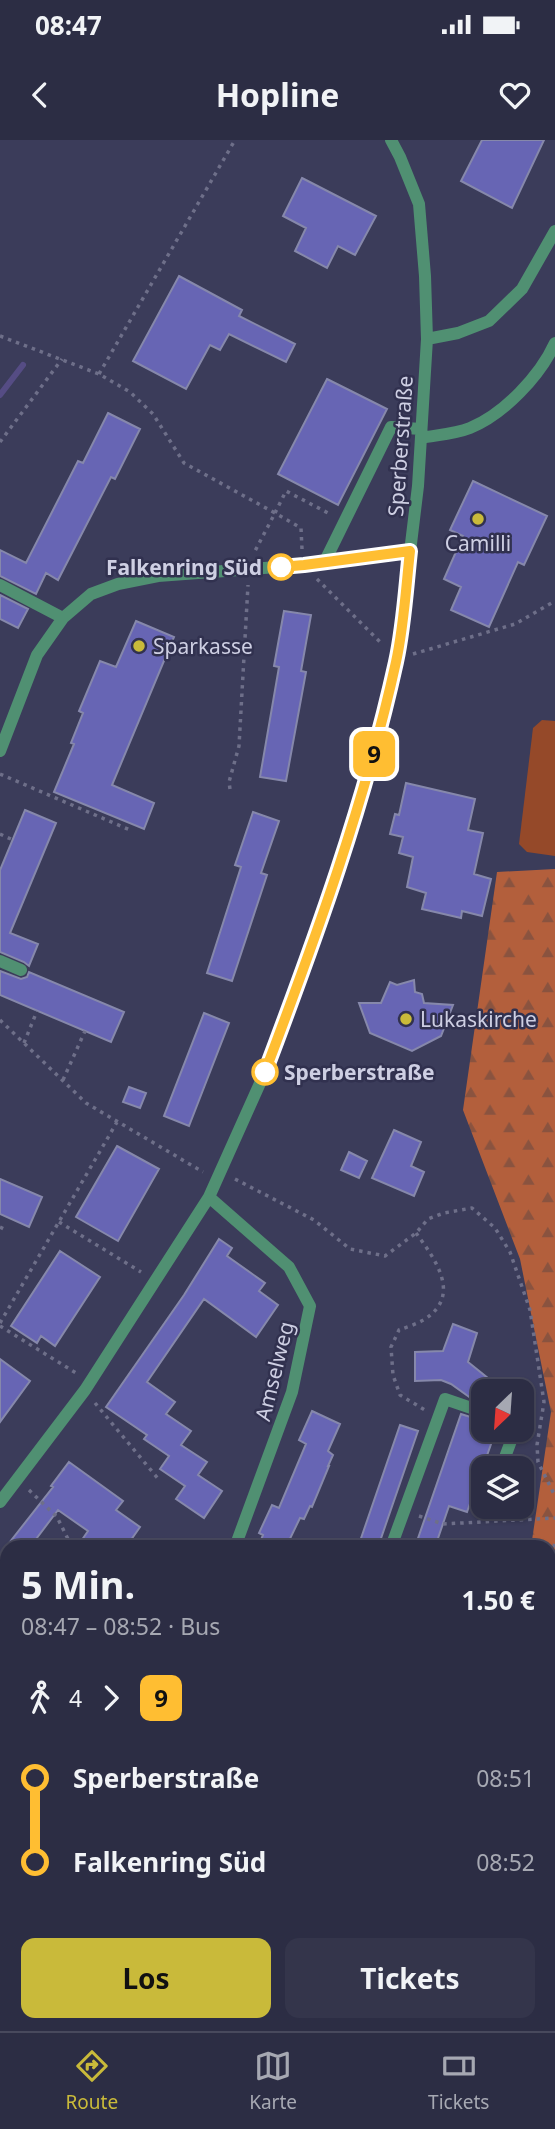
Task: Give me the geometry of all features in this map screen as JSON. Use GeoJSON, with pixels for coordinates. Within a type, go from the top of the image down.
{"type":"FeatureCollection","features":[{"type":"Feature","properties":{"kind":"street","name":"Sperberstraße"},"geometry":{"type":"LineString","coordinates":[[0,1502],[88,1386],[209,1197],[265,1072],[330,896],[370,771],[397,659],[418,486],[427,339],[419,204],[391,140]]}},
{"type":"Feature","properties":{"kind":"street"},"geometry":{"type":"LineString","coordinates":[[427,339],[458,333],[489,321],[522,289],[555,231]]}},
{"type":"Feature","properties":{"kind":"street"},"geometry":{"type":"LineString","coordinates":[[324,563],[391,427],[421,434],[468,429],[489,418],[525,388],[555,343]]}},
{"type":"Feature","properties":{"kind":"street"},"geometry":{"type":"LineString","coordinates":[[0,751],[37,655],[62,618],[91,594],[118,584],[158,576],[304,565],[410,551]]}},
{"type":"Feature","properties":{"kind":"street"},"geometry":{"type":"LineString","coordinates":[[0,584],[62,618]]}},
{"type":"Feature","properties":{"kind":"street"},"geometry":{"type":"LineString","coordinates":[[0,961],[21,970]]}},
{"type":"Feature","properties":{"kind":"street","name":"Amselweg"},"geometry":{"type":"LineString","coordinates":[[209,1197],[289,1267],[310,1306],[292,1392],[238,1540]]}},
{"type":"Feature","properties":{"kind":"street"},"geometry":{"type":"LineString","coordinates":[[393,1540],[446,1399],[471,1408]]}},
{"type":"Feature","properties":{"kind":"path"},"geometry":{"type":"LineString","coordinates":[[99,374],[235,140]]}},
{"type":"Feature","properties":{"kind":"path"},"geometry":{"type":"LineString","coordinates":[[0,336],[99,374],[130,391],[153,414],[184,463],[301,528]]}},
{"type":"Feature","properties":{"kind":"path"},"geometry":{"type":"LineString","coordinates":[[0,442],[62,359]]}},
{"type":"Feature","properties":{"kind":"path"},"geometry":{"type":"LineString","coordinates":[[261,558],[255,551],[286,491],[334,516]]}},
{"type":"Feature","properties":{"kind":"path"},"geometry":{"type":"LineString","coordinates":[[304,565],[397,659],[515,624],[555,601]]}},
{"type":"Feature","properties":{"kind":"path"},"geometry":{"type":"LineString","coordinates":[[230,789],[229,782],[239,746],[249,569]]}},
{"type":"Feature","properties":{"kind":"path"},"geometry":{"type":"LineString","coordinates":[[0,774],[130,830]]}},
{"type":"Feature","properties":{"kind":"path"},"geometry":{"type":"LineString","coordinates":[[70,805],[73,799]]}},
{"type":"Feature","properties":{"kind":"path"},"geometry":{"type":"LineString","coordinates":[[118,825],[120,819]]}},
{"type":"Feature","properties":{"kind":"path"},"geometry":{"type":"LineString","coordinates":[[0,834],[13,840]]}},
{"type":"Feature","properties":{"kind":"path"},"geometry":{"type":"LineString","coordinates":[[24,1043],[37,1011]]}},
{"type":"Feature","properties":{"kind":"path"},"geometry":{"type":"LineString","coordinates":[[0,1020],[86,1103],[183,1162],[219,1175],[314,1220],[350,1248],[385,1256],[416,1233],[428,1219],[472,1208],[495,1228],[510,1252],[530,1310],[544,1402],[537,1445],[538,1462],[555,1496]]}},
{"type":"Feature","properties":{"kind":"path"},"geometry":{"type":"LineString","coordinates":[[63,1081],[85,1031]]}},
{"type":"Feature","properties":{"kind":"path"},"geometry":{"type":"LineString","coordinates":[[117,1122],[0,1325],[88,1386],[160,1481]]}},
{"type":"Feature","properties":{"kind":"path"},"geometry":{"type":"LineString","coordinates":[[59,1222],[155,1281]]}},
{"type":"Feature","properties":{"kind":"path"},"geometry":{"type":"LineString","coordinates":[[416,1233],[435,1259],[444,1289],[440,1304],[425,1319],[399,1330],[391,1347],[393,1376],[400,1395],[439,1418]]}},
{"type":"Feature","properties":{"kind":"path"},"geometry":{"type":"LineString","coordinates":[[17,1479],[57,1517],[68,1540]]}},
{"type":"Feature","properties":{"kind":"path"},"geometry":{"type":"LineString","coordinates":[[404,1510],[443,1524],[555,1518]]}},
{"type":"Feature","properties":{"kind":"shaded area"},"geometry":{"type":"Polygon","coordinates":[[[542,720],[555,721],[555,856],[527,852],[519,844],[533,728],[542,720]]]}},
{"type":"Feature","properties":{"kind":"green space"},"geometry":{"type":"Polygon","coordinates":[[[555,869],[555,1540],[532,1540],[551,1412],[520,1259],[463,1110],[497,872],[555,869]]]}},
{"type":"Feature","properties":{"kind":"building"},"geometry":{"type":"Polygon","coordinates":[[[482,140],[544,140],[512,208],[461,181],[482,140]]]}},
{"type":"Feature","properties":{"kind":"building"},"geometry":{"type":"Polygon","coordinates":[[[302,178],[376,216],[355,255],[338,246],[327,268],[295,251],[306,228],[283,216],[302,178]]]}},
{"type":"Feature","properties":{"kind":"building"},"geometry":{"type":"Polygon","coordinates":[[[179,276],[242,310],[239,316],[295,344],[286,362],[229,334],[220,350],[210,345],[186,389],[133,361],[179,276]]]}},
{"type":"Feature","properties":{"kind":"building"},"geometry":{"type":"Polygon","coordinates":[[[327,379],[387,409],[338,505],[278,474],[327,379]]]}},
{"type":"Feature","properties":{"kind":"building"},"geometry":{"type":"Polygon","coordinates":[[[108,413],[140,429],[115,479],[111,477],[58,580],[46,573],[36,594],[0,576],[0,550],[26,563],[78,461],[83,463],[108,413]]]}},
{"type":"Feature","properties":{"kind":"building"},"geometry":{"type":"Polygon","coordinates":[[[473,481],[547,516],[524,565],[518,562],[489,627],[451,610],[461,587],[444,579],[463,536],[450,530],[473,481]]]}},
{"type":"Feature","properties":{"kind":"building"},"geometry":{"type":"Polygon","coordinates":[[[0,595],[28,609],[18,628],[0,619],[0,595]]]}},
{"type":"Feature","properties":{"kind":"building"},"geometry":{"type":"Polygon","coordinates":[[[284,611],[311,615],[301,671],[306,672],[286,781],[260,777],[279,667],[274,666],[284,611]]]}},
{"type":"Feature","properties":{"kind":"building"},"geometry":{"type":"Polygon","coordinates":[[[136,621],[174,637],[112,785],[154,803],[144,829],[54,792],[74,744],[71,743],[83,713],[79,711],[100,661],[116,667],[136,621]]]}},
{"type":"Feature","properties":{"kind":"building"},"geometry":{"type":"Polygon","coordinates":[[[406,783],[475,799],[468,830],[483,833],[474,874],[491,879],[482,916],[462,911],[461,918],[422,909],[426,893],[407,887],[413,857],[399,853],[403,837],[390,834],[395,814],[399,815],[406,783]]]}},
{"type":"Feature","properties":{"kind":"building"},"geometry":{"type":"Polygon","coordinates":[[[25,810],[56,823],[10,933],[38,944],[29,966],[0,952],[0,870],[25,810]]]}},
{"type":"Feature","properties":{"kind":"building"},"geometry":{"type":"Polygon","coordinates":[[[253,812],[279,821],[261,873],[267,875],[232,981],[207,973],[241,867],[235,865],[253,812]]]}},
{"type":"Feature","properties":{"kind":"building"},"geometry":{"type":"Polygon","coordinates":[[[0,971],[21,979],[27,977],[29,972],[124,1012],[111,1042],[0,995],[0,971]]]}},
{"type":"Feature","properties":{"kind":"building","name":"Lukaskirche"},"geometry":{"type":"Polygon","coordinates":[[[414,980],[415,992],[422,994],[424,1003],[453,1005],[441,1036],[412,1051],[370,1033],[359,1003],[381,1003],[390,982],[397,985],[414,980]]]}},
{"type":"Feature","properties":{"kind":"building"},"geometry":{"type":"Polygon","coordinates":[[[204,1013],[229,1023],[189,1126],[164,1116],[204,1013]]]}},
{"type":"Feature","properties":{"kind":"building"},"geometry":{"type":"Polygon","coordinates":[[[129,1087],[146,1093],[140,1108],[123,1102],[129,1087]]]}},
{"type":"Feature","properties":{"kind":"building"},"geometry":{"type":"Polygon","coordinates":[[[394,1130],[421,1142],[411,1166],[424,1172],[414,1196],[372,1178],[394,1130]]]}},
{"type":"Feature","properties":{"kind":"building"},"geometry":{"type":"Polygon","coordinates":[[[117,1146],[159,1169],[118,1241],[76,1217],[117,1146]]]}},
{"type":"Feature","properties":{"kind":"building"},"geometry":{"type":"Polygon","coordinates":[[[349,1152],[367,1161],[359,1178],[341,1170],[349,1152]]]}},
{"type":"Feature","properties":{"kind":"building"},"geometry":{"type":"Polygon","coordinates":[[[0,1179],[42,1197],[29,1227],[0,1214],[0,1179]]]}},
{"type":"Feature","properties":{"kind":"building"},"geometry":{"type":"Polygon","coordinates":[[[219,1239],[232,1248],[227,1256],[265,1283],[259,1291],[278,1305],[256,1337],[204,1299],[147,1382],[175,1402],[166,1414],[191,1431],[181,1445],[207,1462],[198,1475],[222,1491],[204,1518],[176,1499],[185,1486],[160,1469],[169,1456],[144,1439],[147,1435],[106,1407],[184,1295],[219,1239]]]}},
{"type":"Feature","properties":{"kind":"building"},"geometry":{"type":"Polygon","coordinates":[[[60,1251],[100,1277],[55,1346],[41,1336],[37,1343],[11,1326],[60,1251]]]}},
{"type":"Feature","properties":{"kind":"building"},"geometry":{"type":"Polygon","coordinates":[[[453,1324],[477,1333],[468,1362],[489,1379],[471,1379],[471,1398],[441,1380],[415,1381],[415,1352],[443,1351],[453,1324]]]}},
{"type":"Feature","properties":{"kind":"building"},"geometry":{"type":"Polygon","coordinates":[[[0,1359],[30,1381],[0,1422],[0,1359]]]}},
{"type":"Feature","properties":{"kind":"building"},"geometry":{"type":"Polygon","coordinates":[[[312,1411],[340,1424],[328,1451],[333,1455],[329,1466],[312,1507],[310,1506],[304,1519],[300,1518],[289,1540],[261,1540],[263,1535],[259,1533],[272,1505],[279,1508],[306,1444],[299,1440],[312,1411]]]}},
{"type":"Feature","properties":{"kind":"building"},"geometry":{"type":"Polygon","coordinates":[[[461,1414],[471,1417],[471,1442],[492,1442],[487,1456],[471,1456],[471,1501],[467,1512],[449,1506],[437,1540],[417,1540],[461,1414]]]}},
{"type":"Feature","properties":{"kind":"building"},"geometry":{"type":"Polygon","coordinates":[[[400,1425],[418,1431],[380,1540],[360,1540],[400,1425]]]}},
{"type":"Feature","properties":{"kind":"building"},"geometry":{"type":"Polygon","coordinates":[[[69,1462],[123,1501],[116,1510],[140,1527],[131,1540],[82,1540],[88,1531],[58,1510],[35,1540],[11,1540],[53,1487],[51,1486],[69,1462]]]}},
{"type":"Feature","properties":{"kind":"waterway"},"geometry":{"type":"LineString","coordinates":[[0,395],[23,365]]}},
{"type":"Feature","properties":{"kind":"bus line","name":"9"},"geometry":{"type":"LineString","coordinates":[[265,1072],[330,896],[370,771],[397,659],[410,551],[281,567]]}},
{"type":"Feature","properties":{"kind":"place","name":"Camilli"},"geometry":{"type":"Point","coordinates":[478,519]}},
{"type":"Feature","properties":{"kind":"place","name":"Falkenring Süd"},"geometry":{"type":"Point","coordinates":[281,567]}},
{"type":"Feature","properties":{"kind":"place","name":"Sparkasse"},"geometry":{"type":"Point","coordinates":[139,646]}},
{"type":"Feature","properties":{"kind":"place","name":"Lukaskirche"},"geometry":{"type":"Point","coordinates":[406,1019]}},
{"type":"Feature","properties":{"kind":"place","name":"Sperberstraße"},"geometry":{"type":"Point","coordinates":[265,1072]}}]}
